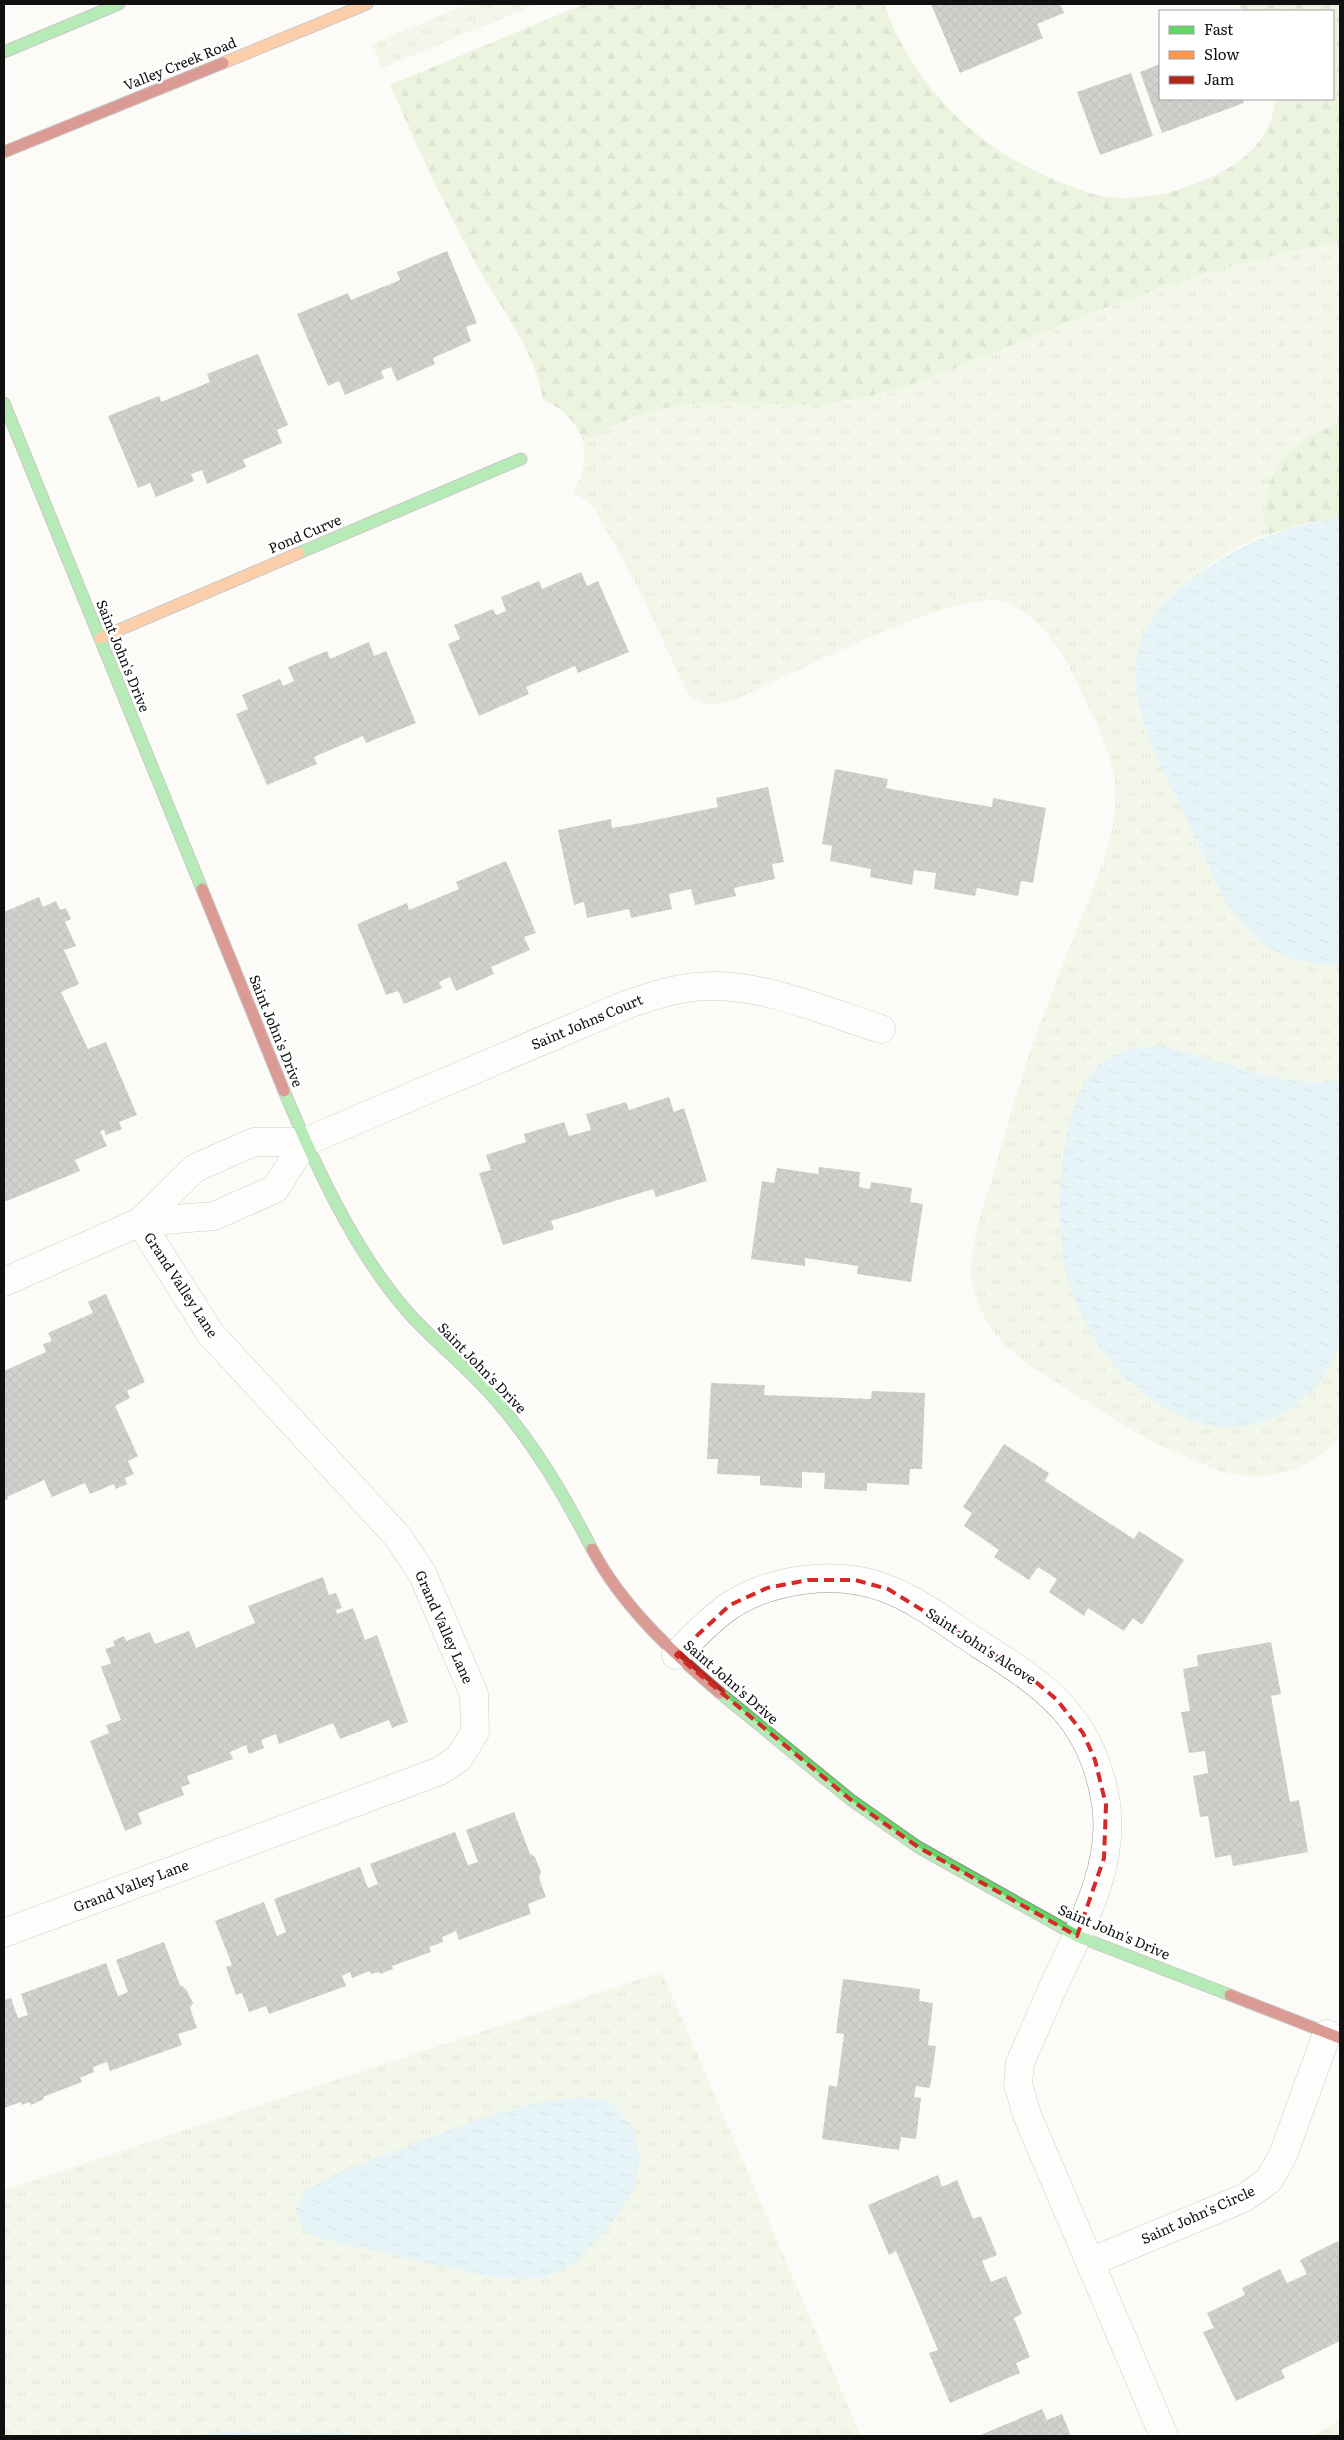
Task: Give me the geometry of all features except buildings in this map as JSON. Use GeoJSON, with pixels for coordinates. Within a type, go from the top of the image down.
{"type":"FeatureCollection","features":[{"type":"Feature","properties":{"kind":"street"},"geometry":{"type":"LineString","coordinates":[[4,52],[119,4]]}},
{"type":"Feature","properties":{"kind":"street","name":"Valley Creek Road"},"geometry":{"type":"LineString","coordinates":[[4,152],[368,4]]}},
{"type":"Feature","properties":{"kind":"street","name":"Saint John's Drive"},"geometry":{"type":"LineString","coordinates":[[4,403],[305,1142],[347,1223],[377,1271],[404,1309],[492,1396],[516,1424],[564,1495],[607,1575],[626,1600],[676,1655],[726,1699],[851,1800],[918,1848],[1077,1936],[1334,2036]]}},
{"type":"Feature","properties":{"kind":"street","name":"Pond Curve"},"geometry":{"type":"LineString","coordinates":[[100,638],[521,459]]}},
{"type":"Feature","properties":{"kind":"street","name":"Saint Johns Court"},"geometry":{"type":"LineString","coordinates":[[305,1142],[626,1005],[676,990],[712,986],[758,991],[881,1029]]}},
{"type":"Feature","properties":{"kind":"street"},"geometry":{"type":"LineString","coordinates":[[140,1222],[195,1168],[254,1142],[305,1142]]}},
{"type":"Feature","properties":{"kind":"street"},"geometry":{"type":"LineString","coordinates":[[4,1282],[140,1222],[214,1216],[275,1189],[305,1142]]}},
{"type":"Feature","properties":{"kind":"street","name":"Grand Valley Lane"},"geometry":{"type":"LineString","coordinates":[[4,1933],[440,1771],[460,1758],[475,1732],[474,1694],[422,1573],[398,1537],[210,1333],[140,1222]]}},
{"type":"Feature","properties":{"kind":"street","name":"Saint John's Alcove"},"geometry":{"type":"LineString","coordinates":[[676,1655],[722,1611],[749,1595],[796,1582],[844,1580],[882,1587],[908,1599],[1029,1676],[1057,1700],[1083,1733],[1097,1766],[1106,1805],[1104,1858],[1093,1896],[1077,1936]]}},
{"type":"Feature","properties":{"kind":"street"},"geometry":{"type":"LineString","coordinates":[[1077,1936],[1025,2050],[1019,2069],[1018,2084],[1027,2115],[1164,2436]]}},
{"type":"Feature","properties":{"kind":"street","name":"Saint John's Circle"},"geometry":{"type":"LineString","coordinates":[[1090,2262],[1244,2198],[1269,2180],[1283,2155],[1334,2036]]}},
{"type":"Feature","properties":{"kind":"highlighted area"},"geometry":{"type":"Polygon","coordinates":[[[808,1580],[855,1580],[888,1589],[1029,1676],[1057,1700],[1083,1733],[1095,1760],[1106,1805],[1104,1858],[1077,1936],[918,1847],[851,1800],[676,1655],[730,1605],[767,1588],[808,1580]]]}},
{"type":"Feature","properties":{"kind":"green space"},"geometry":{"type":"Polygon","coordinates":[[[467,4],[537,4],[382,68],[372,44],[467,4]]]}},
{"type":"Feature","properties":{"kind":"green space"},"geometry":{"type":"Polygon","coordinates":[[[584,4],[884,4],[896,33],[928,85],[948,108],[994,147],[1048,177],[1078,189],[1110,197],[1135,198],[1161,194],[1186,187],[1234,165],[1254,148],[1262,137],[1273,113],[1276,100],[1334,100],[1334,10],[1243,10],[1237,4],[1340,4],[1340,243],[1284,253],[1175,283],[1121,302],[908,386],[889,391],[831,403],[714,403],[675,406],[628,420],[583,441],[568,416],[557,407],[543,400],[533,363],[525,346],[485,280],[453,220],[390,85],[584,4]]]}},
{"type":"Feature","properties":{"kind":"green space"},"geometry":{"type":"Polygon","coordinates":[[[1340,243],[1340,422],[1301,443],[1282,461],[1275,472],[1269,485],[1265,509],[1265,522],[1269,534],[1235,549],[1201,571],[1170,599],[1158,613],[1146,632],[1137,678],[1138,705],[1155,754],[1209,870],[1222,895],[1238,918],[1257,938],[1279,953],[1307,962],[1340,965],[1340,1437],[1309,1463],[1291,1470],[1274,1475],[1236,1475],[1217,1470],[1152,1441],[1035,1369],[1013,1352],[995,1334],[982,1312],[973,1288],[971,1275],[973,1246],[1015,1100],[1038,1029],[1099,875],[1113,824],[1115,788],[1106,747],[1071,671],[1057,646],[1038,624],[1016,608],[1003,602],[980,601],[949,608],[911,621],[828,656],[732,701],[718,704],[701,703],[686,690],[638,588],[595,510],[588,502],[573,492],[580,480],[583,467],[583,441],[616,424],[639,415],[675,406],[694,404],[831,403],[880,394],[908,386],[1121,302],[1175,283],[1284,253],[1340,243]]]}},
{"type":"Feature","properties":{"kind":"green space"},"geometry":{"type":"Polygon","coordinates":[[[1340,422],[1340,519],[1307,523],[1269,534],[1264,518],[1269,485],[1275,472],[1282,461],[1301,443],[1340,422]]]}},
{"type":"Feature","properties":{"kind":"green space"},"geometry":{"type":"Polygon","coordinates":[[[662,1972],[861,2436],[4,2436],[4,2190],[662,1972]]]}},
{"type":"Feature","properties":{"kind":"green space"},"geometry":{"type":"Polygon","coordinates":[[[1340,2419],[1340,2436],[1313,2436],[1340,2419]]]}},
{"type":"Feature","properties":{"kind":"water"},"geometry":{"type":"Polygon","coordinates":[[[1340,519],[1340,965],[1304,962],[1274,950],[1248,930],[1225,901],[1149,740],[1138,705],[1135,670],[1141,640],[1156,614],[1176,591],[1215,563],[1247,545],[1296,527],[1340,519]]]}},
{"type":"Feature","properties":{"kind":"water"},"geometry":{"type":"Polygon","coordinates":[[[1159,1046],[1271,1076],[1317,1082],[1340,1081],[1340,1344],[1319,1383],[1299,1403],[1273,1418],[1247,1426],[1224,1428],[1201,1424],[1179,1416],[1131,1384],[1102,1351],[1086,1324],[1076,1303],[1065,1268],[1060,1219],[1060,1189],[1068,1129],[1076,1102],[1087,1079],[1102,1062],[1115,1054],[1129,1050],[1159,1046]]]}},
{"type":"Feature","properties":{"kind":"water"},"geometry":{"type":"Polygon","coordinates":[[[575,2097],[609,2101],[634,2128],[640,2159],[635,2190],[610,2225],[575,2263],[544,2278],[515,2279],[490,2277],[326,2240],[304,2231],[295,2210],[305,2191],[339,2172],[479,2119],[536,2103],[575,2097]]]}},
{"type":"Feature","properties":{"kind":"water"},"geometry":{"type":"Polygon","coordinates":[[[220,2432],[343,2433],[357,2436],[191,2436],[220,2432]]]}},
{"type":"Feature","properties":{"kind":"traffic: fast"},"geometry":{"type":"LineString","coordinates":[[4,52],[119,4]]}},
{"type":"Feature","properties":{"kind":"traffic: fast"},"geometry":{"type":"LineString","coordinates":[[4,403],[202,889]]}},
{"type":"Feature","properties":{"kind":"traffic: fast"},"geometry":{"type":"LineString","coordinates":[[299,553],[521,459]]}},
{"type":"Feature","properties":{"kind":"traffic: fast"},"geometry":{"type":"LineString","coordinates":[[284,1091],[322,1176],[352,1233],[369,1260],[405,1309],[483,1386],[522,1433],[559,1489],[592,1549]]}},
{"type":"Feature","properties":{"kind":"traffic: fast"},"geometry":{"type":"LineString","coordinates":[[720,1693],[851,1800],[918,1847],[1077,1936],[1230,1995]]}},
{"type":"Feature","properties":{"kind":"traffic: slow"},"geometry":{"type":"LineString","coordinates":[[223,63],[367,4]]}},
{"type":"Feature","properties":{"kind":"traffic: slow"},"geometry":{"type":"LineString","coordinates":[[100,638],[299,553]]}},
{"type":"Feature","properties":{"kind":"traffic: jam"},"geometry":{"type":"LineString","coordinates":[[4,152],[223,63]]}},
{"type":"Feature","properties":{"kind":"traffic: jam"},"geometry":{"type":"LineString","coordinates":[[202,889],[284,1091]]}},
{"type":"Feature","properties":{"kind":"traffic: jam"},"geometry":{"type":"LineString","coordinates":[[592,1549],[604,1570],[633,1609],[666,1644],[720,1693]]}},
{"type":"Feature","properties":{"kind":"traffic: jam"},"geometry":{"type":"LineString","coordinates":[[1230,1995],[1340,2038]]}}]}
